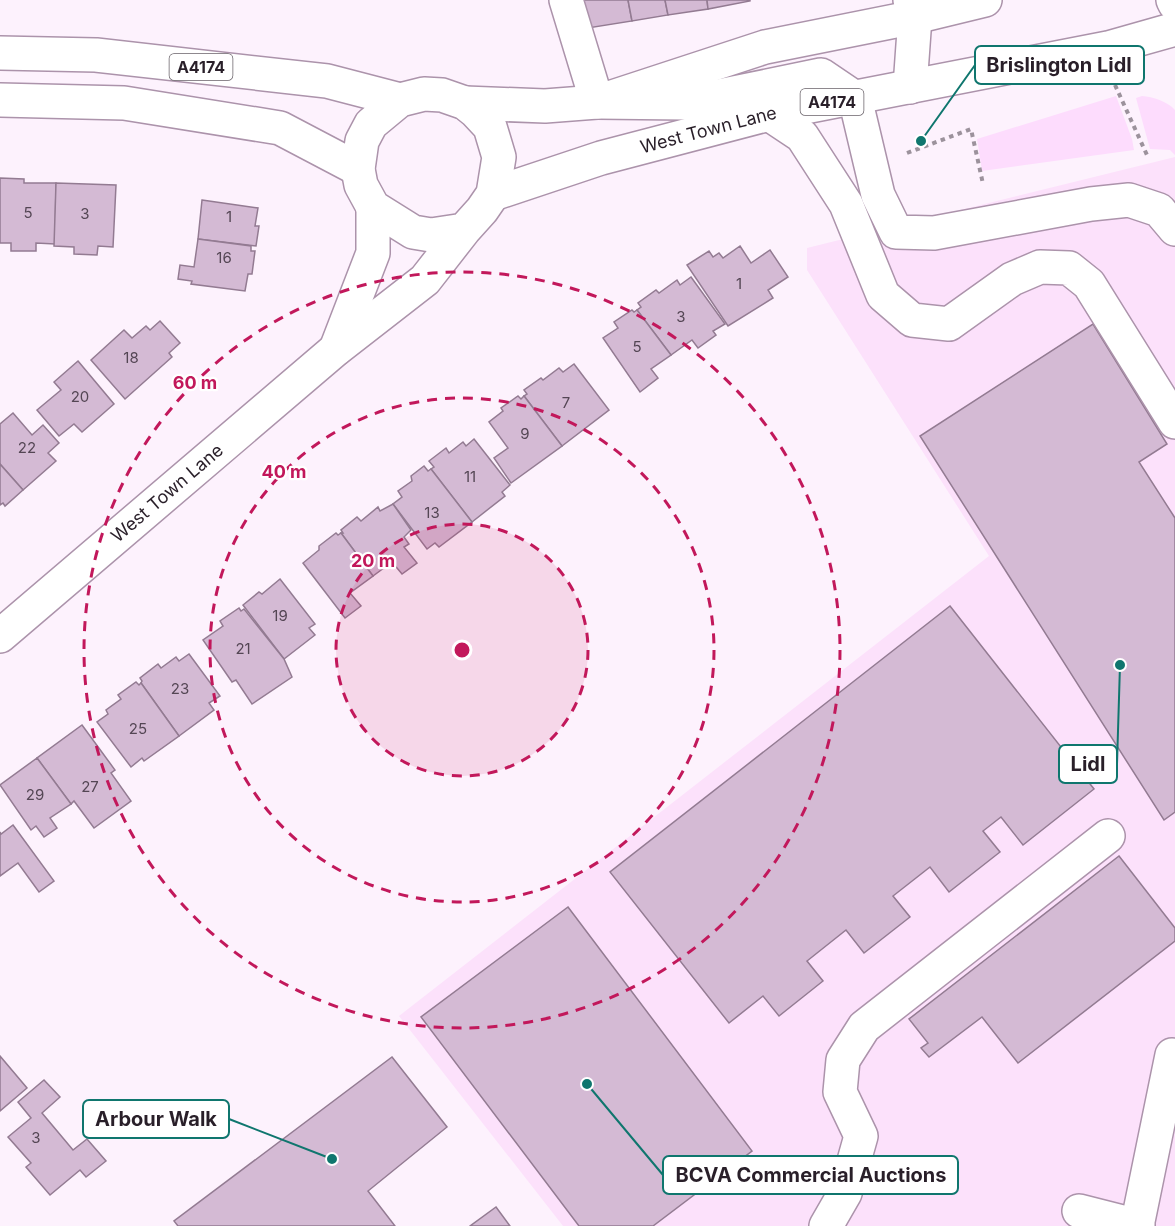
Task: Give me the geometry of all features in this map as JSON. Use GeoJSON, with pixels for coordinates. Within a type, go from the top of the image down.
{"type":"FeatureCollection","features":[{"type":"Feature","properties":{"kind":"main road"},"geometry":{"type":"LineString","coordinates":[[566,0],[597,102],[685,104],[821,75],[855,98],[878,195],[896,232],[934,233],[1091,204],[1129,200],[1159,210],[1175,229]]}},
{"type":"Feature","properties":{"kind":"main road","name":"A4174"},"geometry":{"type":"LineString","coordinates":[[465,104],[545,106],[597,102],[765,47],[912,9],[985,0]]}},
{"type":"Feature","properties":{"kind":"main road"},"geometry":{"type":"LineString","coordinates":[[910,87],[912,9]]}},
{"type":"Feature","properties":{"kind":"main road","name":"West Town Lane"},"geometry":{"type":"LineString","coordinates":[[493,194],[601,158],[769,114],[1108,48],[1175,29]]}},
{"type":"Feature","properties":{"kind":"main road","name":"A4174"},"geometry":{"type":"LineString","coordinates":[[0,53],[96,55],[327,81],[400,100]]}},
{"type":"Feature","properties":{"kind":"main road","name":"A4174"},"geometry":{"type":"LineString","coordinates":[[373,207],[362,186],[358,169],[362,141],[371,124],[400,100],[424,94],[442,95],[465,104],[490,127],[499,158],[493,194],[464,230]]}},
{"type":"Feature","properties":{"kind":"main road"},"geometry":{"type":"LineString","coordinates":[[0,100],[124,103],[280,128],[358,169]]}},
{"type":"Feature","properties":{"kind":"main road"},"geometry":{"type":"LineString","coordinates":[[769,114],[802,136],[846,204],[883,295],[912,320],[949,324],[1012,279],[1040,267],[1070,268],[1089,284],[1175,422]]}},
{"type":"Feature","properties":{"kind":"main road"},"geometry":{"type":"LineString","coordinates":[[373,207],[413,232],[431,235],[464,230]]}},
{"type":"Feature","properties":{"kind":"main road","name":"West Town Lane"},"geometry":{"type":"LineString","coordinates":[[335,350],[373,253],[373,207]]}},
{"type":"Feature","properties":{"kind":"main road","name":"West Town Lane"},"geometry":{"type":"LineString","coordinates":[[0,636],[335,350],[424,280],[464,230]]}},
{"type":"Feature","properties":{"kind":"main road"},"geometry":{"type":"LineString","coordinates":[[826,1226],[845,1193],[861,1136],[840,1092],[843,1060],[864,1027],[1108,836]]}},
{"type":"Feature","properties":{"kind":"main road"},"geometry":{"type":"LineString","coordinates":[[1079,1211],[1138,1226],[1172,1055]]}},
{"type":"Feature","properties":{"kind":"path"},"geometry":{"type":"LineString","coordinates":[[1114,80],[1115,87],[1148,155]]}},
{"type":"Feature","properties":{"kind":"shaded area"},"geometry":{"type":"Polygon","coordinates":[[[1116,96],[1134,150],[982,171],[977,139],[1116,96]]]}},
{"type":"Feature","properties":{"kind":"shaded area"},"geometry":{"type":"Polygon","coordinates":[[[1142,96],[1160,100],[1175,110],[1175,155],[1170,150],[1150,149],[1136,98],[1142,96]]]}},
{"type":"Feature","properties":{"kind":"shaded area"},"geometry":{"type":"Polygon","coordinates":[[[1175,157],[1175,1226],[563,1226],[399,1016],[989,556],[807,270],[807,248],[1175,157]]]}},
{"type":"Feature","properties":{"kind":"building"},"geometry":{"type":"Polygon","coordinates":[[[583,0],[628,0],[632,21],[588,28],[583,0]]]}},
{"type":"Feature","properties":{"kind":"building"},"geometry":{"type":"Polygon","coordinates":[[[628,0],[665,0],[668,15],[632,21],[628,0]]]}},
{"type":"Feature","properties":{"kind":"building"},"geometry":{"type":"Polygon","coordinates":[[[665,0],[707,0],[708,9],[668,15],[665,0]]]}},
{"type":"Feature","properties":{"kind":"building"},"geometry":{"type":"Polygon","coordinates":[[[707,0],[750,0],[750,1],[708,9],[707,0]]]}},
{"type":"Feature","properties":{"kind":"building"},"geometry":{"type":"Polygon","coordinates":[[[0,178],[24,179],[24,183],[56,183],[55,244],[36,243],[36,251],[11,251],[11,243],[0,243],[0,178]]]}},
{"type":"Feature","properties":{"kind":"building"},"geometry":{"type":"Polygon","coordinates":[[[56,183],[116,185],[113,247],[98,246],[97,255],[74,254],[74,247],[54,246],[56,183]]]}},
{"type":"Feature","properties":{"kind":"building"},"geometry":{"type":"Polygon","coordinates":[[[202,200],[258,208],[255,226],[259,226],[256,246],[198,239],[202,200]]]}},
{"type":"Feature","properties":{"kind":"building"},"geometry":{"type":"Polygon","coordinates":[[[198,239],[251,246],[251,251],[255,251],[252,274],[248,274],[245,291],[191,284],[192,281],[178,279],[180,265],[194,267],[198,239]]]}},
{"type":"Feature","properties":{"kind":"building"},"geometry":{"type":"Polygon","coordinates":[[[740,246],[751,263],[770,250],[788,277],[768,290],[773,298],[728,326],[687,265],[709,251],[713,257],[719,253],[723,258],[740,246]]]}},
{"type":"Feature","properties":{"kind":"building"},"geometry":{"type":"Polygon","coordinates":[[[691,277],[725,324],[713,331],[716,335],[698,348],[692,340],[671,355],[637,310],[641,307],[638,303],[656,290],[659,293],[677,280],[680,285],[691,277]]]}},
{"type":"Feature","properties":{"kind":"building"},"geometry":{"type":"Polygon","coordinates":[[[632,310],[634,312],[637,310],[671,355],[651,369],[658,378],[640,392],[603,338],[618,328],[614,322],[632,310]]]}},
{"type":"Feature","properties":{"kind":"building"},"geometry":{"type":"Polygon","coordinates":[[[160,321],[180,343],[169,353],[172,357],[125,399],[91,360],[124,330],[132,338],[146,326],[150,330],[160,321]]]}},
{"type":"Feature","properties":{"kind":"building"},"geometry":{"type":"Polygon","coordinates":[[[1093,324],[1167,444],[1139,462],[1175,518],[1175,812],[1164,820],[920,436],[1093,324]]]}},
{"type":"Feature","properties":{"kind":"building"},"geometry":{"type":"Polygon","coordinates":[[[78,361],[114,404],[82,432],[74,424],[59,436],[37,410],[61,390],[54,382],[78,361]]]}},
{"type":"Feature","properties":{"kind":"building"},"geometry":{"type":"Polygon","coordinates":[[[574,364],[609,410],[562,446],[524,396],[527,394],[524,390],[559,368],[563,372],[574,364]]]}},
{"type":"Feature","properties":{"kind":"building"},"geometry":{"type":"Polygon","coordinates":[[[518,396],[521,399],[524,396],[562,446],[511,483],[494,458],[508,448],[489,422],[503,411],[501,408],[518,396]]]}},
{"type":"Feature","properties":{"kind":"building"},"geometry":{"type":"Polygon","coordinates":[[[13,413],[32,435],[43,425],[59,443],[48,453],[56,461],[23,490],[0,464],[0,424],[13,413]]]}},
{"type":"Feature","properties":{"kind":"building"},"geometry":{"type":"Polygon","coordinates":[[[474,439],[510,485],[502,492],[505,496],[472,522],[431,469],[434,467],[429,461],[446,448],[449,453],[463,442],[466,446],[474,439]]]}},
{"type":"Feature","properties":{"kind":"building"},"geometry":{"type":"Polygon","coordinates":[[[0,464],[23,490],[5,506],[3,503],[0,505],[0,464]]]}},
{"type":"Feature","properties":{"kind":"building"},"geometry":{"type":"Polygon","coordinates":[[[424,466],[428,471],[431,469],[472,522],[439,547],[435,543],[427,549],[393,504],[402,497],[398,491],[412,481],[411,476],[424,466]]]}},
{"type":"Feature","properties":{"kind":"building"},"geometry":{"type":"Polygon","coordinates":[[[393,504],[411,530],[404,537],[409,544],[404,547],[417,563],[402,574],[392,562],[373,576],[341,530],[357,517],[361,521],[378,507],[380,511],[393,504]]]}},
{"type":"Feature","properties":{"kind":"building"},"geometry":{"type":"Polygon","coordinates":[[[336,533],[338,535],[341,533],[373,576],[350,593],[361,606],[345,618],[303,563],[319,550],[319,546],[336,533]]]}},
{"type":"Feature","properties":{"kind":"building"},"geometry":{"type":"Polygon","coordinates":[[[280,579],[315,624],[309,628],[315,635],[284,659],[243,605],[259,592],[262,594],[280,579]]]}},
{"type":"Feature","properties":{"kind":"building"},"geometry":{"type":"Polygon","coordinates":[[[950,606],[1094,789],[1023,845],[1001,817],[983,831],[1000,852],[949,892],[930,867],[893,896],[910,917],[864,953],[846,930],[807,961],[823,981],[779,1016],[763,996],[729,1023],[610,872],[950,606]]]}},
{"type":"Feature","properties":{"kind":"building"},"geometry":{"type":"Polygon","coordinates":[[[239,608],[241,611],[244,609],[284,659],[292,677],[252,704],[236,680],[232,682],[203,640],[223,626],[220,621],[239,608]]]}},
{"type":"Feature","properties":{"kind":"building"},"geometry":{"type":"Polygon","coordinates":[[[189,654],[220,696],[209,703],[214,710],[179,736],[141,683],[140,678],[158,664],[161,668],[176,657],[179,661],[189,654]]]}},
{"type":"Feature","properties":{"kind":"building"},"geometry":{"type":"Polygon","coordinates":[[[136,682],[139,685],[141,683],[179,736],[144,761],[142,758],[131,767],[97,722],[108,714],[106,710],[121,699],[118,695],[136,682]]]}},
{"type":"Feature","properties":{"kind":"building"},"geometry":{"type":"Polygon","coordinates":[[[82,725],[115,770],[111,773],[131,801],[94,828],[74,801],[71,804],[37,758],[82,725]]]}},
{"type":"Feature","properties":{"kind":"building"},"geometry":{"type":"Polygon","coordinates":[[[37,758],[71,804],[50,818],[57,828],[44,837],[36,826],[31,830],[0,785],[37,758]]]}},
{"type":"Feature","properties":{"kind":"building"},"geometry":{"type":"Polygon","coordinates":[[[13,825],[54,881],[39,892],[18,863],[0,876],[0,832],[1,834],[13,825]]]}},
{"type":"Feature","properties":{"kind":"building"},"geometry":{"type":"Polygon","coordinates":[[[1119,856],[1175,928],[1175,941],[1018,1063],[982,1017],[929,1057],[921,1048],[928,1043],[909,1019],[1119,856]]]}},
{"type":"Feature","properties":{"kind":"building"},"geometry":{"type":"Polygon","coordinates":[[[568,907],[752,1151],[653,1226],[579,1226],[421,1017],[568,907]]]}},
{"type":"Feature","properties":{"kind":"building"},"geometry":{"type":"Polygon","coordinates":[[[0,1056],[27,1088],[0,1111],[0,1056]]]}},
{"type":"Feature","properties":{"kind":"building"},"geometry":{"type":"Polygon","coordinates":[[[392,1057],[447,1127],[368,1191],[395,1226],[178,1226],[174,1221],[392,1057]]]}},
{"type":"Feature","properties":{"kind":"building"},"geometry":{"type":"Polygon","coordinates":[[[44,1080],[60,1097],[42,1113],[73,1150],[87,1139],[106,1161],[86,1177],[80,1170],[50,1195],[26,1167],[31,1163],[8,1137],[31,1118],[18,1102],[44,1080]]]}},
{"type":"Feature","properties":{"kind":"building"},"geometry":{"type":"Polygon","coordinates":[[[496,1207],[510,1226],[470,1226],[496,1207]]]}},
{"type":"Feature","properties":{"kind":"place","name":"Brislington Lidl"},"geometry":{"type":"Point","coordinates":[921,141]}},
{"type":"Feature","properties":{"kind":"place","name":"Lidl"},"geometry":{"type":"Point","coordinates":[1120,665]}},
{"type":"Feature","properties":{"kind":"place","name":"BCVA Commercial Auctions"},"geometry":{"type":"Point","coordinates":[587,1084]}},
{"type":"Feature","properties":{"kind":"place","name":"Arbour Walk"},"geometry":{"type":"Point","coordinates":[332,1159]}}]}
